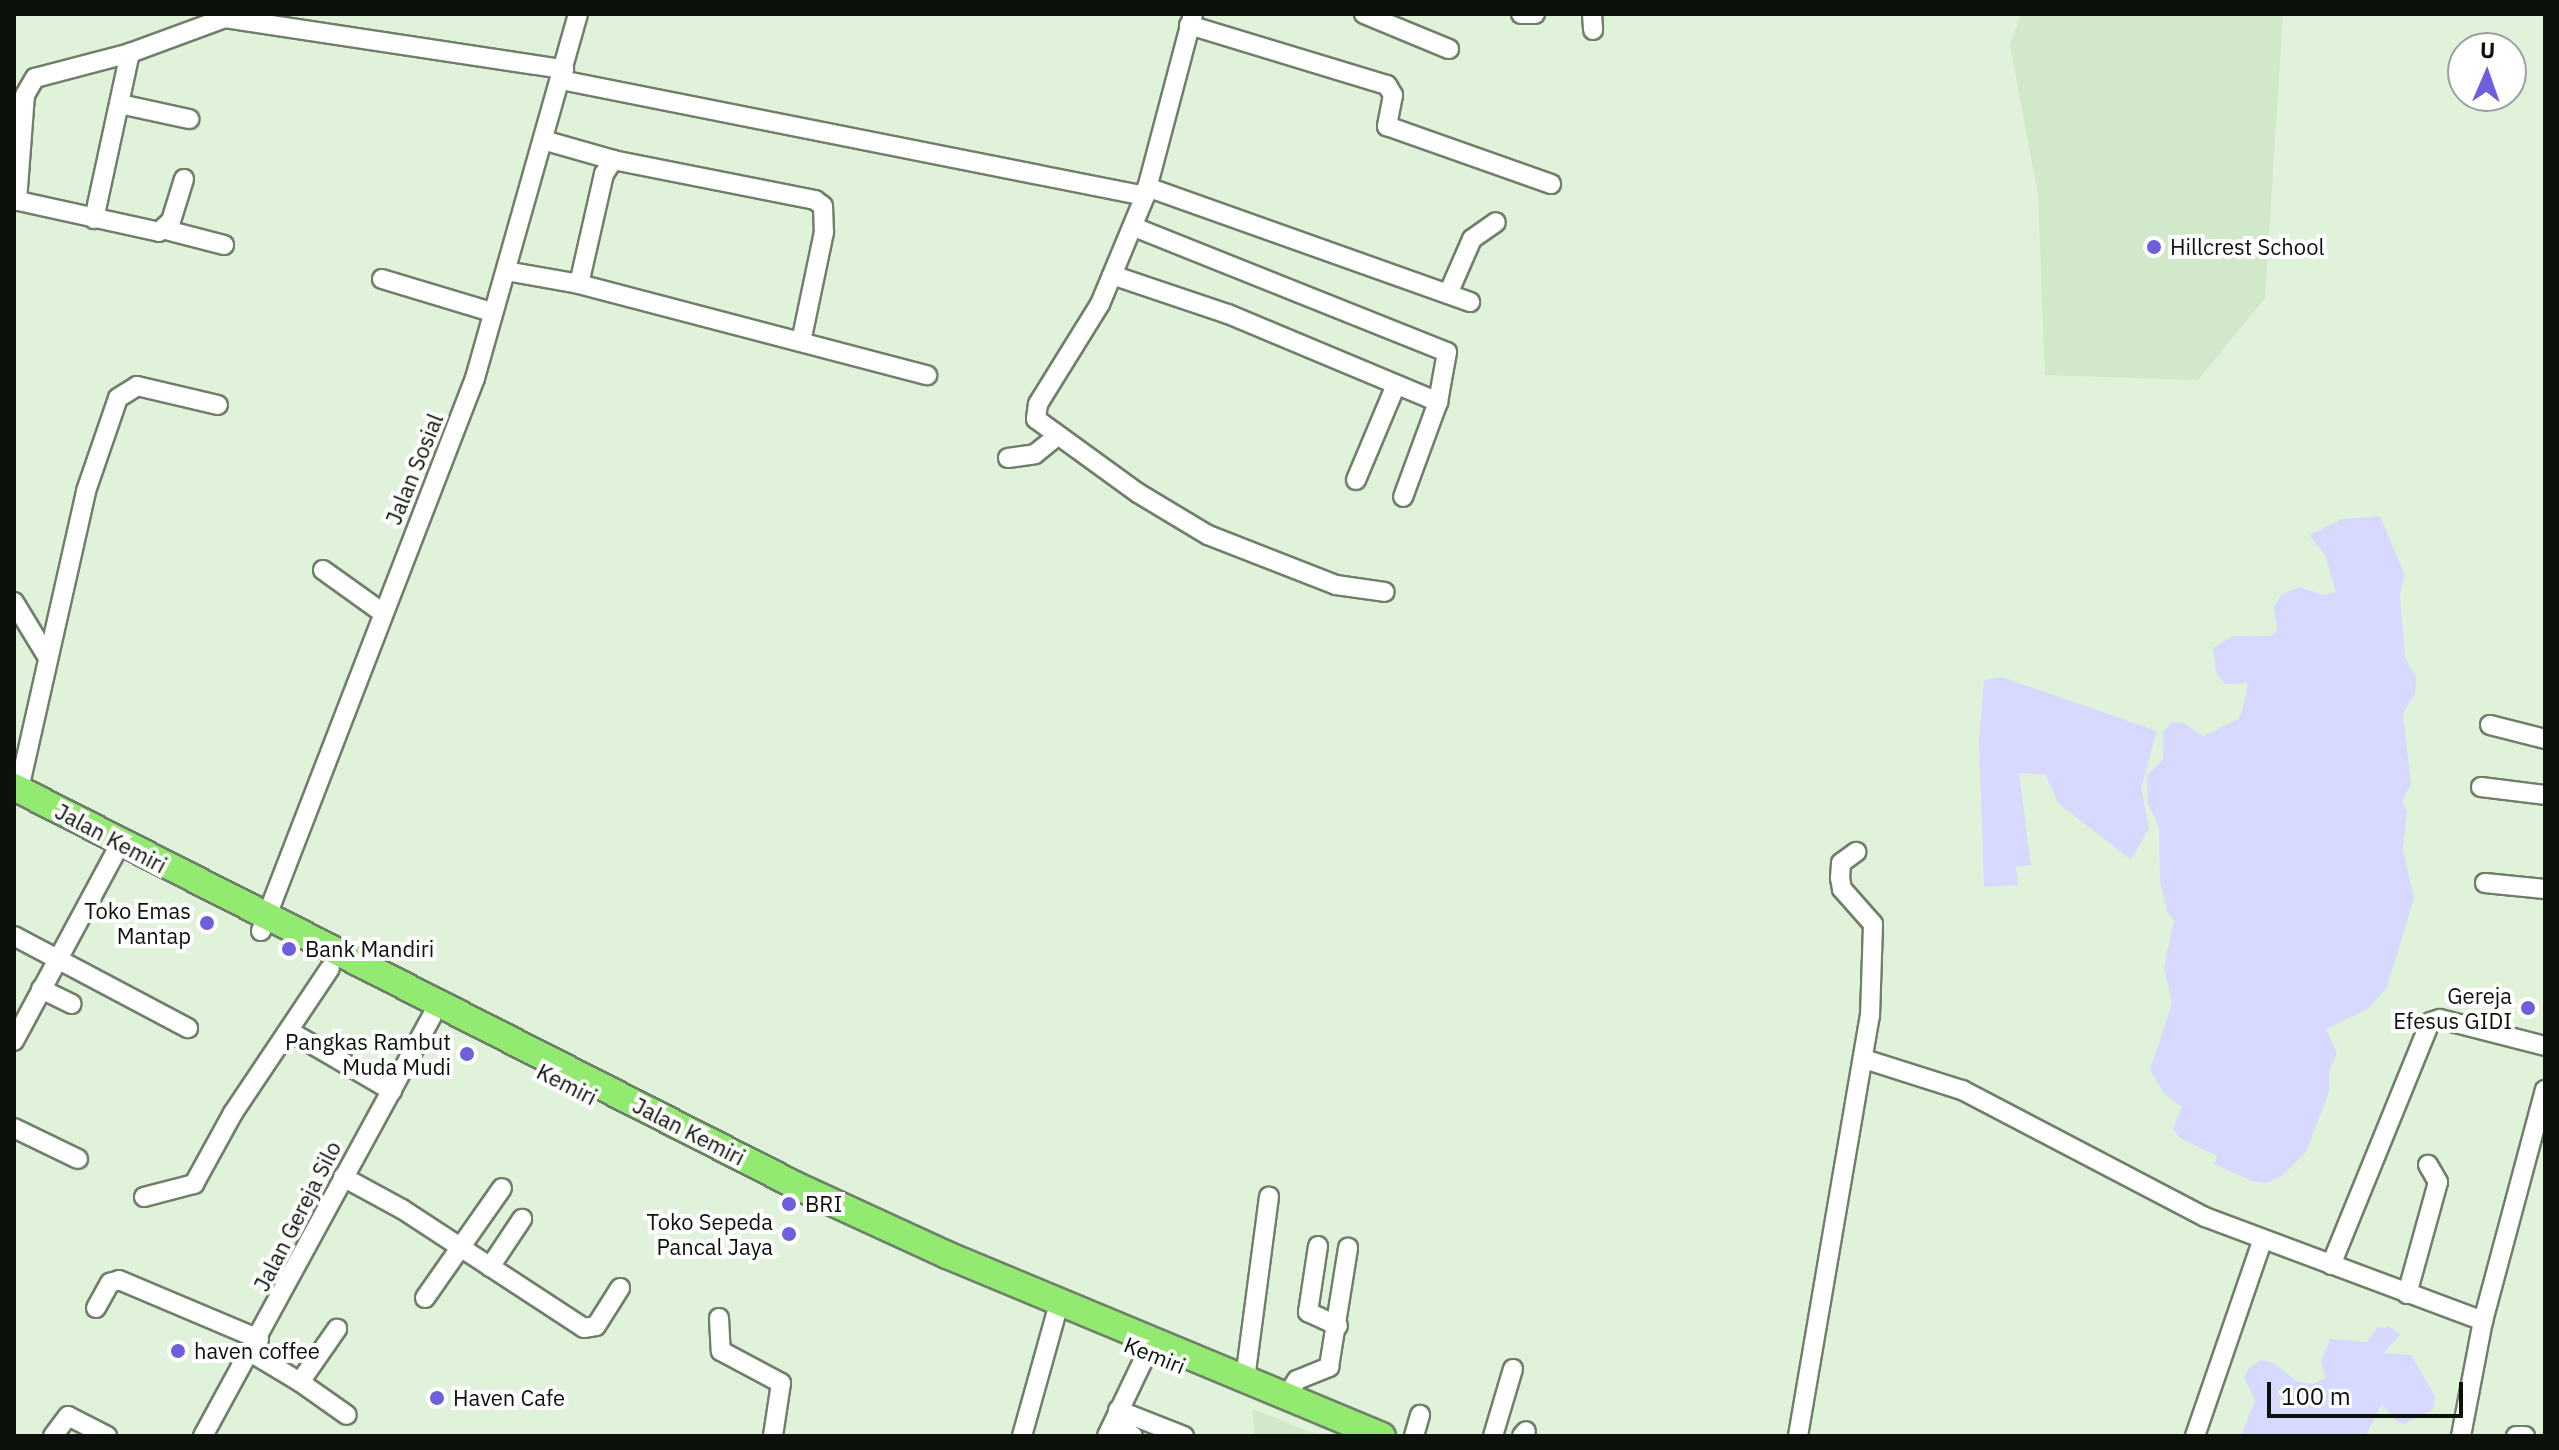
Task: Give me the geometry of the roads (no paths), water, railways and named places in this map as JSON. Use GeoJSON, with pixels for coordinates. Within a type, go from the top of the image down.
{"type":"FeatureCollection","features":[{"type":"Feature","properties":{"kind":"highway","name":"Kemiri"},"geometry":{"type":"LineString","coordinates":[[16,792],[264,925],[330,968],[830,1215],[1056,1314],[1150,1346],[1352,1436]]}},
{"type":"Feature","properties":{"kind":"highway","name":"Jalan Kemiri"},"geometry":{"type":"LineString","coordinates":[[264,925],[797,1186],[1150,1346],[1245,1379],[1382,1436]]}},
{"type":"Feature","properties":{"kind":"street","name":"Jalan Sosial"},"geometry":{"type":"LineString","coordinates":[[264,925],[470,392],[578,14]]}},
{"type":"Feature","properties":{"kind":"street"},"geometry":{"type":"LineString","coordinates":[[1364,14],[1449,49]]}},
{"type":"Feature","properties":{"kind":"street"},"geometry":{"type":"LineString","coordinates":[[1521,14],[1535,14]]}},
{"type":"Feature","properties":{"kind":"street"},"geometry":{"type":"LineString","coordinates":[[224,245],[166,230],[94,219],[15,201],[30,83],[41,75],[130,53],[222,16],[563,74],[1146,191],[1470,302]]}},
{"type":"Feature","properties":{"kind":"street"},"geometry":{"type":"LineString","coordinates":[[1385,592],[1336,585],[1208,535],[1057,436],[1034,412],[1112,275],[1134,227],[1191,19],[1387,85],[1393,95],[1387,126],[1551,184]]}},
{"type":"Feature","properties":{"kind":"street"},"geometry":{"type":"LineString","coordinates":[[94,219],[130,53]]}},
{"type":"Feature","properties":{"kind":"street"},"geometry":{"type":"LineString","coordinates":[[120,104],[189,119]]}},
{"type":"Feature","properties":{"kind":"street"},"geometry":{"type":"LineString","coordinates":[[543,140],[613,160],[820,202],[824,232],[801,342]]}},
{"type":"Feature","properties":{"kind":"street"},"geometry":{"type":"LineString","coordinates":[[579,284],[604,174],[613,160]]}},
{"type":"Feature","properties":{"kind":"street"},"geometry":{"type":"LineString","coordinates":[[166,230],[184,179]]}},
{"type":"Feature","properties":{"kind":"street"},"geometry":{"type":"LineString","coordinates":[[1448,294],[1472,239],[1496,222]]}},
{"type":"Feature","properties":{"kind":"street"},"geometry":{"type":"LineString","coordinates":[[1134,227],[1444,349],[1449,358],[1438,402],[1403,497]]}},
{"type":"Feature","properties":{"kind":"street"},"geometry":{"type":"LineString","coordinates":[[506,271],[579,284],[927,375]]}},
{"type":"Feature","properties":{"kind":"street"},"geometry":{"type":"LineString","coordinates":[[1112,275],[1228,314],[1438,402]]}},
{"type":"Feature","properties":{"kind":"street"},"geometry":{"type":"LineString","coordinates":[[382,279],[412,285],[491,312]]}},
{"type":"Feature","properties":{"kind":"street"},"geometry":{"type":"LineString","coordinates":[[1356,480],[1396,385]]}},
{"type":"Feature","properties":{"kind":"street"},"geometry":{"type":"LineString","coordinates":[[16,792],[86,491],[118,398],[137,386],[218,405]]}},
{"type":"Feature","properties":{"kind":"street"},"geometry":{"type":"LineString","coordinates":[[1008,458],[1035,454],[1057,436]]}},
{"type":"Feature","properties":{"kind":"street"},"geometry":{"type":"LineString","coordinates":[[323,570],[383,613]]}},
{"type":"Feature","properties":{"kind":"street"},"geometry":{"type":"LineString","coordinates":[[14,602],[48,658]]}},
{"type":"Feature","properties":{"kind":"street"},"geometry":{"type":"LineString","coordinates":[[2490,725],[2545,739]]}},
{"type":"Feature","properties":{"kind":"street"},"geometry":{"type":"LineString","coordinates":[[2481,787],[2545,795]]}},
{"type":"Feature","properties":{"kind":"street"},"geometry":{"type":"LineString","coordinates":[[14,1041],[118,848]]}},
{"type":"Feature","properties":{"kind":"street"},"geometry":{"type":"LineString","coordinates":[[1798,1436],[1864,1059],[1874,928],[1842,889],[1840,878],[1841,863],[1856,852]]}},
{"type":"Feature","properties":{"kind":"street"},"geometry":{"type":"LineString","coordinates":[[2485,883],[2545,889]]}},
{"type":"Feature","properties":{"kind":"street"},"geometry":{"type":"LineString","coordinates":[[14,936],[56,961],[188,1028]]}},
{"type":"Feature","properties":{"kind":"street"},"geometry":{"type":"LineString","coordinates":[[144,1197],[194,1184],[233,1113],[291,1032],[330,968]]}},
{"type":"Feature","properties":{"kind":"street"},"geometry":{"type":"LineString","coordinates":[[41,989],[72,1004]]}},
{"type":"Feature","properties":{"kind":"street","name":"Jalan Gereja Silo"},"geometry":{"type":"LineString","coordinates":[[203,1436],[432,1016]]}},
{"type":"Feature","properties":{"kind":"street"},"geometry":{"type":"LineString","coordinates":[[2331,1265],[2430,1022],[2440,1019],[2545,1046]]}},
{"type":"Feature","properties":{"kind":"street"},"geometry":{"type":"LineString","coordinates":[[291,1032],[392,1091]]}},
{"type":"Feature","properties":{"kind":"street"},"geometry":{"type":"LineString","coordinates":[[1864,1059],[1962,1090],[2150,1192],[2263,1239],[2483,1321]]}},
{"type":"Feature","properties":{"kind":"street"},"geometry":{"type":"LineString","coordinates":[[2461,1436],[2483,1321],[2540,1137],[2545,1090]]}},
{"type":"Feature","properties":{"kind":"street"},"geometry":{"type":"LineString","coordinates":[[14,1128],[78,1159]]}},
{"type":"Feature","properties":{"kind":"street"},"geometry":{"type":"LineString","coordinates":[[2407,1294],[2438,1182],[2428,1165]]}},
{"type":"Feature","properties":{"kind":"street"},"geometry":{"type":"LineString","coordinates":[[343,1177],[591,1330],[620,1288]]}},
{"type":"Feature","properties":{"kind":"street"},"geometry":{"type":"LineString","coordinates":[[425,1298],[502,1188]]}},
{"type":"Feature","properties":{"kind":"street"},"geometry":{"type":"LineString","coordinates":[[1245,1379],[1269,1197]]}},
{"type":"Feature","properties":{"kind":"street"},"geometry":{"type":"LineString","coordinates":[[490,1267],[522,1219]]}},
{"type":"Feature","properties":{"kind":"street"},"geometry":{"type":"LineString","coordinates":[[2195,1436],[2263,1239]]}},
{"type":"Feature","properties":{"kind":"street"},"geometry":{"type":"LineString","coordinates":[[1318,1246],[1308,1312],[1338,1326]]}},
{"type":"Feature","properties":{"kind":"street"},"geometry":{"type":"LineString","coordinates":[[1287,1396],[1297,1380],[1329,1367],[1338,1326],[1348,1248]]}},
{"type":"Feature","properties":{"kind":"street"},"geometry":{"type":"LineString","coordinates":[[96,1308],[110,1283],[119,1280],[254,1345],[347,1415]]}},
{"type":"Feature","properties":{"kind":"street"},"geometry":{"type":"LineString","coordinates":[[1022,1436],[1056,1314]]}},
{"type":"Feature","properties":{"kind":"street"},"geometry":{"type":"LineString","coordinates":[[719,1318],[721,1351],[781,1383],[773,1436]]}},
{"type":"Feature","properties":{"kind":"street"},"geometry":{"type":"LineString","coordinates":[[300,1382],[337,1329]]}},
{"type":"Feature","properties":{"kind":"street"},"geometry":{"type":"LineString","coordinates":[[1107,1436],[1123,1412],[1150,1346]]}},
{"type":"Feature","properties":{"kind":"street"},"geometry":{"type":"LineString","coordinates":[[1493,1436],[1513,1369]]}},
{"type":"Feature","properties":{"kind":"street"},"geometry":{"type":"LineString","coordinates":[[1123,1412],[1179,1435]]}},
{"type":"Feature","properties":{"kind":"street"},"geometry":{"type":"LineString","coordinates":[[1123,1412],[1127,1432],[1133,1436]]}},
{"type":"Feature","properties":{"kind":"street"},"geometry":{"type":"LineString","coordinates":[[1414,1436],[1420,1415]]}},
{"type":"Feature","properties":{"kind":"street"},"geometry":{"type":"LineString","coordinates":[[53,1436],[68,1416],[107,1436]]}},
{"type":"Feature","properties":{"kind":"street"},"geometry":{"type":"LineString","coordinates":[[2516,1436],[2525,1436]]}},
{"type":"Feature","properties":{"kind":"place","name":"Hillcrest School"},"geometry":{"type":"Point","coordinates":[2154,247]}},
{"type":"Feature","properties":{"kind":"place","name":"Toko Emas Mantap"},"geometry":{"type":"Point","coordinates":[207,923]}},
{"type":"Feature","properties":{"kind":"place","name":"Bank Mandiri"},"geometry":{"type":"Point","coordinates":[289,949]}},
{"type":"Feature","properties":{"kind":"place","name":"Gereja Efesus GIDI"},"geometry":{"type":"Point","coordinates":[2528,1008]}},
{"type":"Feature","properties":{"kind":"place","name":"Pangkas Rambut Muda Mudi"},"geometry":{"type":"Point","coordinates":[467,1054]}},
{"type":"Feature","properties":{"kind":"place","name":"BRI"},"geometry":{"type":"Point","coordinates":[789,1204]}},
{"type":"Feature","properties":{"kind":"place","name":"Toko Sepeda Pancal Jaya"},"geometry":{"type":"Point","coordinates":[789,1234]}},
{"type":"Feature","properties":{"kind":"place","name":"haven coffee"},"geometry":{"type":"Point","coordinates":[178,1351]}},
{"type":"Feature","properties":{"kind":"place","name":"Haven Cafe"},"geometry":{"type":"Point","coordinates":[437,1398]}}]}
